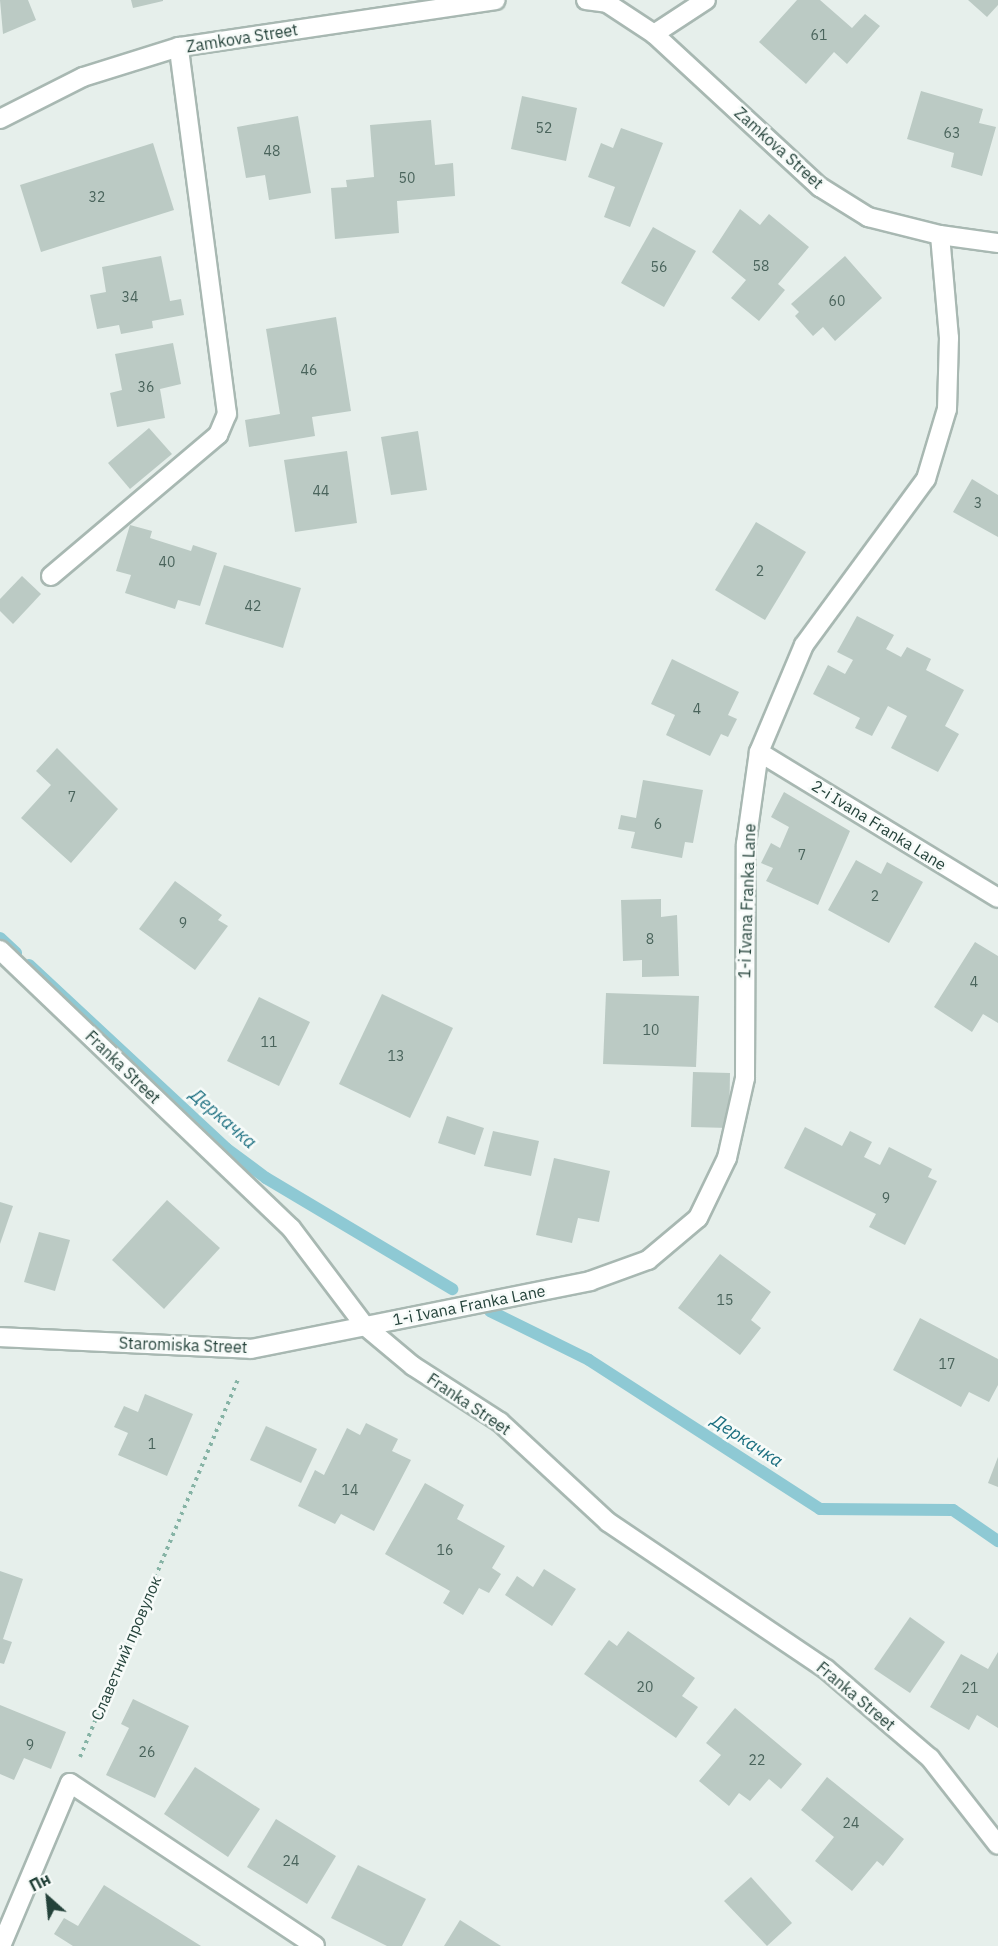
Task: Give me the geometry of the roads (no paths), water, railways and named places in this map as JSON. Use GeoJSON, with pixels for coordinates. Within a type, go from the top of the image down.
{"type":"FeatureCollection","features":[{"type":"Feature","properties":{"kind":"street","name":"Zamkova Street"},"geometry":{"type":"LineString","coordinates":[[0,119],[83,77],[179,47],[496,0]]}},
{"type":"Feature","properties":{"kind":"street","name":"Zamkova Street"},"geometry":{"type":"LineString","coordinates":[[586,0],[607,3],[654,34],[820,187],[868,217],[940,235],[998,243]]}},
{"type":"Feature","properties":{"kind":"street"},"geometry":{"type":"LineString","coordinates":[[654,34],[706,0]]}},
{"type":"Feature","properties":{"kind":"street"},"geometry":{"type":"LineString","coordinates":[[51,576],[218,435],[227,414],[179,47]]}},
{"type":"Feature","properties":{"kind":"street","name":"1-i Ivana Franka Lane"},"geometry":{"type":"LineString","coordinates":[[364,1325],[590,1281],[648,1260],[698,1218],[727,1158],[745,1078],[746,844],[759,752],[804,645],[926,479],[947,409],[949,338],[940,235]]}},
{"type":"Feature","properties":{"kind":"street","name":"2-i Ivana Franka Lane"},"geometry":{"type":"LineString","coordinates":[[759,752],[998,898]]}},
{"type":"Feature","properties":{"kind":"street","name":"Franka Street"},"geometry":{"type":"LineString","coordinates":[[0,950],[291,1228],[364,1325],[412,1366],[501,1422],[608,1522],[826,1669],[930,1758],[994,1833]]}},
{"type":"Feature","properties":{"kind":"street","name":"Staromiska Street"},"geometry":{"type":"LineString","coordinates":[[0,1337],[251,1349],[364,1325]]}},
{"type":"Feature","properties":{"kind":"street"},"geometry":{"type":"LineString","coordinates":[[1,1946],[70,1783],[315,1946]]}},
{"type":"Feature","properties":{"kind":"waterway","name":"Деркачка"},"geometry":{"type":"LineString","coordinates":[[0,938],[16,953]]}},
{"type":"Feature","properties":{"kind":"waterway","name":"Деркачка"},"geometry":{"type":"LineString","coordinates":[[29,965],[227,1149],[266,1178],[452,1289]]}},
{"type":"Feature","properties":{"kind":"waterway","name":"Деркачка"},"geometry":{"type":"LineString","coordinates":[[490,1311],[589,1360],[820,1509],[953,1510],[998,1541]]}}]}
